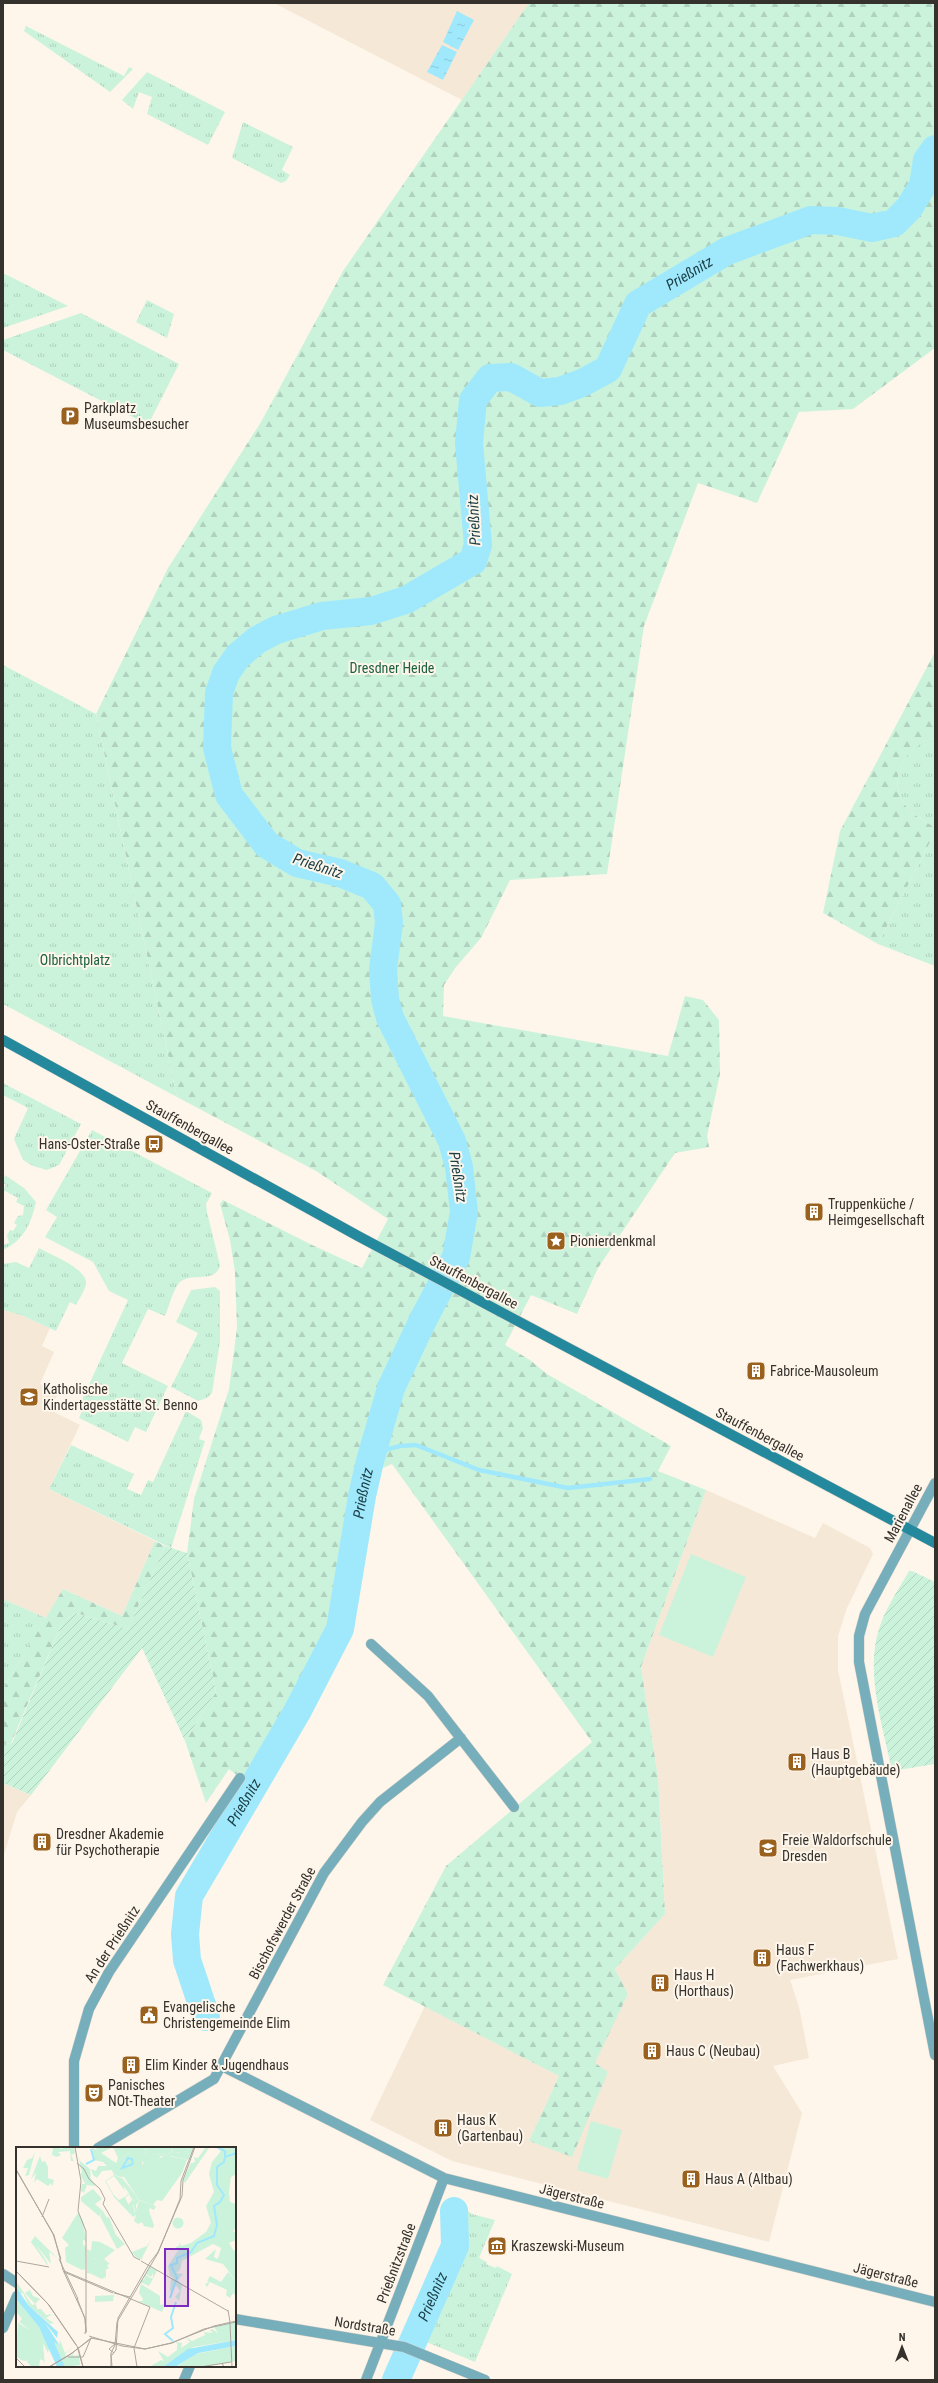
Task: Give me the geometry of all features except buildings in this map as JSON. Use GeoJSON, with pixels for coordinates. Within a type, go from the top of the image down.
{"type":"FeatureCollection","features":[{"type":"Feature","properties":{"kind":"main road","name":"Stauffenbergallee"},"geometry":{"type":"LineString","coordinates":[[3,1040],[358,1236],[935,1543]]}},
{"type":"Feature","properties":{"kind":"street","name":"Marienallee"},"geometry":{"type":"LineString","coordinates":[[935,1483],[865,1614],[859,1636],[858,1662],[935,2056]]}},
{"type":"Feature","properties":{"kind":"street"},"geometry":{"type":"LineString","coordinates":[[371,1644],[428,1696],[514,1807]]}},
{"type":"Feature","properties":{"kind":"street","name":"Bischofswerder Straße"},"geometry":{"type":"LineString","coordinates":[[100,2147],[214,2078],[222,2066],[324,1873],[362,1822],[380,1802],[461,1738]]}},
{"type":"Feature","properties":{"kind":"street","name":"An der Prießnitz"},"geometry":{"type":"LineString","coordinates":[[74,2147],[74,2061],[89,2009],[109,1972],[240,1778]]}},
{"type":"Feature","properties":{"kind":"street","name":"Jägerstraße"},"geometry":{"type":"LineString","coordinates":[[222,2066],[444,2178],[935,2302]]}},
{"type":"Feature","properties":{"kind":"street","name":"Prießnitzstraße"},"geometry":{"type":"LineString","coordinates":[[366,2380],[444,2178]]}},
{"type":"Feature","properties":{"kind":"street"},"geometry":{"type":"LineString","coordinates":[[3,2274],[16,2282]]}},
{"type":"Feature","properties":{"kind":"street"},"geometry":{"type":"LineString","coordinates":[[3,2328],[16,2298]]}},
{"type":"Feature","properties":{"kind":"street","name":"Nordstraße"},"geometry":{"type":"LineString","coordinates":[[236,2319],[404,2347],[485,2380]]}},
{"type":"Feature","properties":{"kind":"street"},"geometry":{"type":"LineString","coordinates":[[184,2380],[190,2367]]}},
{"type":"Feature","properties":{"kind":"shaded area"},"geometry":{"type":"Polygon","coordinates":[[[274,3],[529,3],[462,100],[274,3]]]}},
{"type":"Feature","properties":{"kind":"shaded area"},"geometry":{"type":"Polygon","coordinates":[[[3,1310],[21,1315],[50,1328],[42,1346],[54,1352],[40,1384],[58,1393],[50,1410],[80,1425],[49,1489],[155,1541],[122,1616],[63,1589],[46,1618],[3,1599],[3,1310]]]}},
{"type":"Feature","properties":{"kind":"shaded area","name":"Freie Waldorfschule Dresden"},"geometry":{"type":"Polygon","coordinates":[[[706,1490],[815,1538],[823,1523],[870,1548],[873,1554],[847,1608],[838,1636],[838,1670],[898,1959],[790,1980],[799,2007],[809,2058],[773,2066],[802,2113],[769,2242],[452,2161],[370,2120],[425,2006],[559,2076],[529,2141],[594,2063],[628,1994],[615,1969],[665,1914],[658,1778],[641,1667],[706,1490]]]}},
{"type":"Feature","properties":{"kind":"shaded area"},"geometry":{"type":"Polygon","coordinates":[[[3,1783],[31,1795],[17,1812],[3,1858],[3,1783]]]}},
{"type":"Feature","properties":{"kind":"green space","name":"Dresdner Heide"},"geometry":{"type":"Polygon","coordinates":[[[529,3],[935,3],[935,348],[853,409],[799,412],[757,503],[698,483],[644,626],[607,874],[510,880],[481,938],[456,967],[444,985],[443,1016],[668,1056],[685,996],[703,1000],[719,1020],[720,1074],[707,1136],[709,1147],[675,1153],[598,1268],[577,1314],[531,1295],[505,1345],[530,1360],[547,1374],[671,1446],[658,1471],[706,1490],[641,1667],[658,1778],[665,1914],[615,1969],[628,1994],[595,2063],[608,2072],[572,2157],[529,2141],[559,2076],[383,1985],[446,1866],[592,1742],[392,1464],[374,1472],[346,1638],[258,1792],[229,1769],[206,1803],[185,1741],[216,1692],[187,1553],[194,1499],[229,1389],[237,1328],[235,1272],[230,1240],[220,1204],[223,1200],[312,1245],[362,1268],[388,1219],[316,1171],[177,1097],[96,714],[168,568],[261,422],[343,271],[529,3]]]}},
{"type":"Feature","properties":{"kind":"green space"},"geometry":{"type":"Polygon","coordinates":[[[26,26],[124,76],[129,67],[133,69],[110,92],[24,31],[26,26]]]}},
{"type":"Feature","properties":{"kind":"green space"},"geometry":{"type":"Polygon","coordinates":[[[147,72],[225,112],[208,145],[147,114],[152,97],[139,92],[133,109],[122,100],[147,72]]]}},
{"type":"Feature","properties":{"kind":"green space"},"geometry":{"type":"Polygon","coordinates":[[[243,122],[293,147],[282,170],[290,175],[286,181],[281,183],[232,158],[243,122]]]}},
{"type":"Feature","properties":{"kind":"green space"},"geometry":{"type":"Polygon","coordinates":[[[3,274],[5,274],[68,306],[3,328],[3,274]]]}},
{"type":"Feature","properties":{"kind":"green space"},"geometry":{"type":"Polygon","coordinates":[[[147,300],[174,314],[167,338],[136,322],[147,300]]]}},
{"type":"Feature","properties":{"kind":"green space"},"geometry":{"type":"Polygon","coordinates":[[[81,313],[179,364],[148,425],[3,350],[3,340],[81,313]]]}},
{"type":"Feature","properties":{"kind":"green space"},"geometry":{"type":"Polygon","coordinates":[[[935,652],[935,738],[915,747],[908,755],[898,774],[898,784],[900,795],[908,809],[935,827],[935,832],[878,944],[823,913],[840,831],[935,652]]]}},
{"type":"Feature","properties":{"kind":"green space","name":"Olbrichtplatz"},"geometry":{"type":"Polygon","coordinates":[[[3,665],[96,714],[177,1097],[3,1004],[3,665]]]}},
{"type":"Feature","properties":{"kind":"green space"},"geometry":{"type":"Polygon","coordinates":[[[935,738],[935,827],[918,818],[905,805],[900,795],[898,774],[902,764],[915,747],[925,741],[935,738]]]}},
{"type":"Feature","properties":{"kind":"green space"},"geometry":{"type":"Polygon","coordinates":[[[935,832],[935,966],[878,944],[935,832]]]}},
{"type":"Feature","properties":{"kind":"green space"},"geometry":{"type":"Polygon","coordinates":[[[3,1083],[81,1124],[59,1165],[47,1170],[33,1166],[23,1160],[14,1139],[28,1108],[3,1095],[3,1083]]]}},
{"type":"Feature","properties":{"kind":"green space"},"geometry":{"type":"Polygon","coordinates":[[[92,1130],[212,1193],[206,1204],[220,1265],[218,1271],[209,1276],[185,1279],[180,1282],[173,1293],[165,1316],[148,1309],[122,1363],[168,1386],[146,1432],[135,1427],[128,1442],[79,1418],[84,1406],[80,1404],[128,1300],[109,1291],[93,1262],[45,1237],[57,1217],[46,1210],[92,1130]]]}},
{"type":"Feature","properties":{"kind":"green space"},"geometry":{"type":"Polygon","coordinates":[[[5,1175],[24,1188],[36,1202],[32,1217],[26,1230],[16,1241],[3,1250],[3,1245],[9,1243],[7,1235],[10,1230],[13,1231],[17,1225],[14,1223],[18,1216],[23,1215],[24,1206],[16,1202],[18,1198],[3,1190],[6,1185],[3,1183],[5,1175]]]}},
{"type":"Feature","properties":{"kind":"green space"},"geometry":{"type":"Polygon","coordinates":[[[39,1248],[76,1268],[82,1273],[85,1279],[86,1285],[83,1293],[76,1305],[70,1302],[56,1331],[21,1315],[3,1310],[3,1264],[16,1262],[29,1268],[39,1248]]]}},
{"type":"Feature","properties":{"kind":"green space"},"geometry":{"type":"Polygon","coordinates":[[[215,1287],[220,1291],[220,1342],[212,1393],[207,1398],[198,1401],[171,1387],[198,1333],[176,1322],[191,1290],[215,1287]]]}},
{"type":"Feature","properties":{"kind":"green space"},"geometry":{"type":"Polygon","coordinates":[[[186,1411],[201,1420],[203,1428],[199,1439],[205,1441],[171,1548],[49,1489],[71,1445],[134,1474],[127,1489],[141,1495],[148,1480],[153,1482],[186,1411]]]}},
{"type":"Feature","properties":{"kind":"green space"},"geometry":{"type":"Polygon","coordinates":[[[155,1541],[165,1546],[128,1629],[76,1613],[63,1621],[11,1743],[3,1744],[3,1689],[63,1589],[122,1616],[155,1541]]]}},
{"type":"Feature","properties":{"kind":"green space"},"geometry":{"type":"Polygon","coordinates":[[[165,1546],[187,1553],[216,1692],[185,1741],[142,1648],[31,1795],[3,1783],[3,1744],[12,1743],[63,1621],[76,1613],[128,1629],[165,1546]]]}},
{"type":"Feature","properties":{"kind":"green space"},"geometry":{"type":"Polygon","coordinates":[[[691,1554],[746,1577],[713,1657],[659,1635],[691,1554]]]}},
{"type":"Feature","properties":{"kind":"green space"},"geometry":{"type":"Polygon","coordinates":[[[909,1571],[935,1582],[935,1764],[892,1771],[880,1717],[874,1680],[874,1661],[880,1626],[889,1605],[909,1571]]]}},
{"type":"Feature","properties":{"kind":"green space"},"geometry":{"type":"Polygon","coordinates":[[[3,1599],[46,1618],[3,1689],[3,1599]]]}},
{"type":"Feature","properties":{"kind":"green space"},"geometry":{"type":"Polygon","coordinates":[[[591,2121],[622,2130],[608,2179],[577,2170],[591,2121]]]}},
{"type":"Feature","properties":{"kind":"green space"},"geometry":{"type":"Polygon","coordinates":[[[462,2206],[472,2214],[495,2220],[479,2258],[487,2262],[486,2264],[496,2268],[497,2266],[512,2274],[475,2362],[424,2341],[462,2247],[458,2208],[462,2206]]]}},
{"type":"Feature","properties":{"kind":"water"},"geometry":{"type":"Polygon","coordinates":[[[457,11],[474,20],[458,50],[443,42],[457,11]]]}},
{"type":"Feature","properties":{"kind":"water"},"geometry":{"type":"Polygon","coordinates":[[[442,45],[457,52],[443,80],[427,72],[442,45]]]}},
{"type":"Feature","properties":{"kind":"waterway","name":"Prießnitz"},"geometry":{"type":"LineString","coordinates":[[206,2017],[187,1960],[185,1934],[189,1896],[297,1712],[340,1629],[362,1496],[370,1461],[391,1388],[422,1322],[456,1257],[464,1212],[459,1167],[452,1141],[390,1018],[385,999],[383,969],[389,923],[387,904],[372,886],[340,873],[297,863],[267,845],[229,795],[217,748],[219,693],[226,673],[238,656],[257,640],[276,630],[322,616],[371,611],[406,600],[473,561],[478,545],[469,443],[473,400],[490,378],[511,377],[540,393],[560,391],[582,383],[608,369],[638,304],[727,251],[811,220],[838,221],[872,228],[894,223],[909,208],[923,185],[927,160],[935,149]]}},
{"type":"Feature","properties":{"kind":"waterway"},"geometry":{"type":"LineString","coordinates":[[370,1461],[385,1450],[400,1446],[416,1445],[479,1470],[568,1488],[650,1479]]}},
{"type":"Feature","properties":{"kind":"waterway","name":"Prießnitz"},"geometry":{"type":"LineString","coordinates":[[396,2380],[455,2246],[454,2211]]}},
{"type":"Feature","properties":{"kind":"place","name":"Parkplatz Museumsbesucher"},"geometry":{"type":"Point","coordinates":[70,416]}},
{"type":"Feature","properties":{"kind":"place","name":"Hans-Oster-Straße"},"geometry":{"type":"Point","coordinates":[154,1144]}},
{"type":"Feature","properties":{"kind":"place","name":"Truppenküche / Heimgesellschaft"},"geometry":{"type":"Point","coordinates":[814,1212]}},
{"type":"Feature","properties":{"kind":"place","name":"Pionierdenkmal"},"geometry":{"type":"Point","coordinates":[556,1241]}},
{"type":"Feature","properties":{"kind":"place","name":"Fabrice-Mausoleum"},"geometry":{"type":"Point","coordinates":[756,1371]}},
{"type":"Feature","properties":{"kind":"place","name":"Katholische Kindertagesstätte St. Benno"},"geometry":{"type":"Point","coordinates":[29,1397]}},
{"type":"Feature","properties":{"kind":"place","name":"Haus B (Hauptgebäude)"},"geometry":{"type":"Point","coordinates":[797,1762]}},
{"type":"Feature","properties":{"kind":"place","name":"Dresdner Akademie für Psychotherapie"},"geometry":{"type":"Point","coordinates":[42,1842]}},
{"type":"Feature","properties":{"kind":"place","name":"Freie Waldorfschule Dresden"},"geometry":{"type":"Point","coordinates":[768,1848]}},
{"type":"Feature","properties":{"kind":"place","name":"Haus F (Fachwerkhaus)"},"geometry":{"type":"Point","coordinates":[762,1958]}},
{"type":"Feature","properties":{"kind":"place","name":"Haus H (Horthaus)"},"geometry":{"type":"Point","coordinates":[660,1983]}},
{"type":"Feature","properties":{"kind":"place","name":"Evangelische Christengemeinde Elim"},"geometry":{"type":"Point","coordinates":[149,2015]}},
{"type":"Feature","properties":{"kind":"place","name":"Haus C (Neubau)"},"geometry":{"type":"Point","coordinates":[652,2051]}},
{"type":"Feature","properties":{"kind":"place","name":"Elim Kinder & Jugendhaus"},"geometry":{"type":"Point","coordinates":[131,2065]}},
{"type":"Feature","properties":{"kind":"place","name":"Panisches NOt-Theater"},"geometry":{"type":"Point","coordinates":[94,2093]}},
{"type":"Feature","properties":{"kind":"place","name":"Haus K (Gartenbau)"},"geometry":{"type":"Point","coordinates":[443,2128]}},
{"type":"Feature","properties":{"kind":"place","name":"Haus A (Altbau)"},"geometry":{"type":"Point","coordinates":[691,2179]}},
{"type":"Feature","properties":{"kind":"place","name":"Kraszewski-Museum"},"geometry":{"type":"Point","coordinates":[497,2246]}}]}
